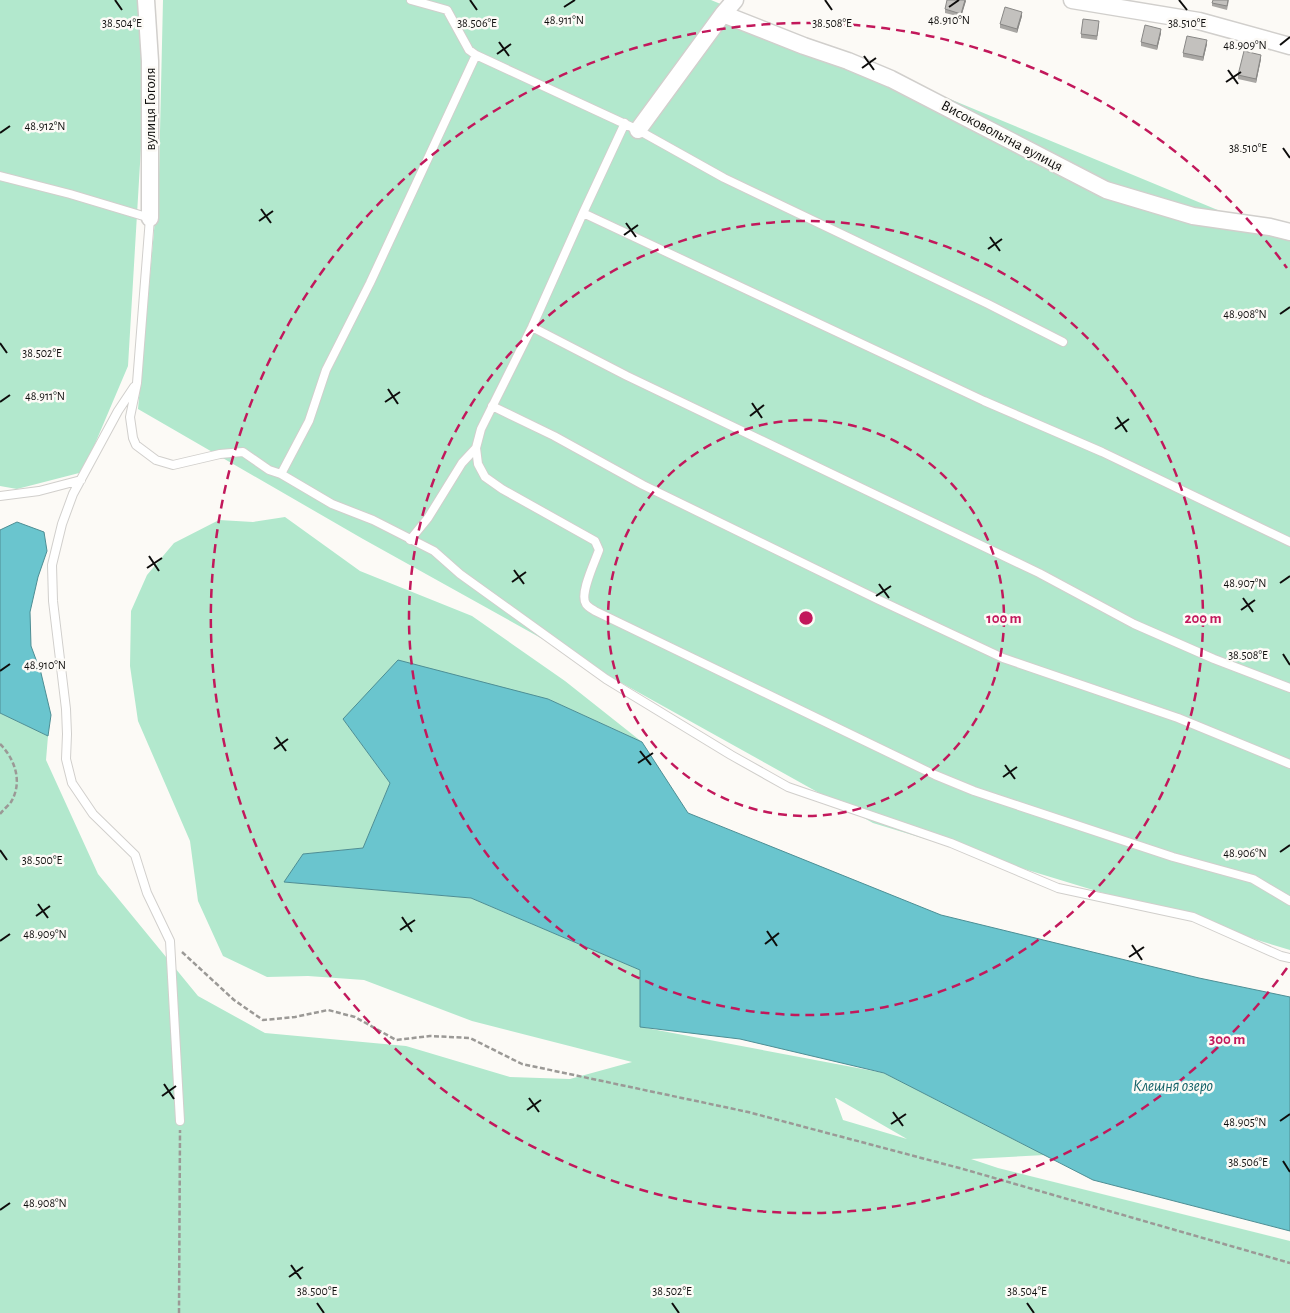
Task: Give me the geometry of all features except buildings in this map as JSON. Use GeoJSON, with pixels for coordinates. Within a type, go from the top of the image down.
{"type":"FeatureCollection","features":[{"type":"Feature","properties":{"kind":"street","name":"вулиця Гоголя"},"geometry":{"type":"LineString","coordinates":[[146,0],[150,61],[150,218]]}},
{"type":"Feature","properties":{"kind":"street"},"geometry":{"type":"LineString","coordinates":[[632,127],[735,0]]}},
{"type":"Feature","properties":{"kind":"street"},"geometry":{"type":"LineString","coordinates":[[1072,0],[1199,21],[1290,46]]}},
{"type":"Feature","properties":{"kind":"street","name":"Високовольтна вулиця"},"geometry":{"type":"LineString","coordinates":[[723,14],[891,79],[1106,190],[1192,216],[1270,227],[1290,232]]}},
{"type":"Feature","properties":{"kind":"lane"},"geometry":{"type":"LineString","coordinates":[[411,0],[447,10],[469,50],[476,55],[632,127],[724,178],[988,304],[1063,342]]}},
{"type":"Feature","properties":{"kind":"lane"},"geometry":{"type":"LineString","coordinates":[[281,474],[309,421],[326,370],[370,283],[476,55]]}},
{"type":"Feature","properties":{"kind":"lane"},"geometry":{"type":"LineString","coordinates":[[632,127],[583,213],[532,327],[481,429],[476,448],[478,464],[485,477],[502,489],[595,541],[599,550],[584,590],[586,604],[595,612],[935,775],[974,791],[1164,854],[1253,879],[1290,901]]}},
{"type":"Feature","properties":{"kind":"lane"},"geometry":{"type":"LineString","coordinates":[[0,176],[70,194],[150,218],[137,383],[130,417],[132,438],[136,445],[156,460],[173,465],[220,454],[243,452],[269,470],[281,474],[332,504],[373,520],[410,540],[434,550],[460,574],[606,679],[731,755],[788,787],[950,843],[1058,888],[1193,917],[1281,956],[1290,958]]}},
{"type":"Feature","properties":{"kind":"lane"},"geometry":{"type":"LineString","coordinates":[[583,213],[975,397],[1102,452],[1290,542]]}},
{"type":"Feature","properties":{"kind":"lane"},"geometry":{"type":"LineString","coordinates":[[532,327],[627,376],[1039,573],[1134,624],[1214,659],[1290,688]]}},
{"type":"Feature","properties":{"kind":"lane"},"geometry":{"type":"LineString","coordinates":[[137,383],[118,411],[73,494],[62,524],[52,565],[53,601],[67,726],[66,759],[72,783],[93,814],[135,855],[147,893],[170,941],[180,1121]]}},
{"type":"Feature","properties":{"kind":"lane"},"geometry":{"type":"LineString","coordinates":[[492,406],[554,436],[643,485],[1003,658],[1178,718],[1290,764]]}},
{"type":"Feature","properties":{"kind":"lane"},"geometry":{"type":"LineString","coordinates":[[410,540],[428,518],[462,463],[476,448]]}},
{"type":"Feature","properties":{"kind":"lane"},"geometry":{"type":"LineString","coordinates":[[0,496],[40,491],[81,480]]}},
{"type":"Feature","properties":{"kind":"path"},"geometry":{"type":"LineString","coordinates":[[0,744],[10,754],[18,782],[11,802],[0,814]]}},
{"type":"Feature","properties":{"kind":"path"},"geometry":{"type":"LineString","coordinates":[[170,941],[234,1000],[263,1020],[295,1017],[328,1010],[355,1017],[396,1040],[430,1036],[470,1038],[522,1064],[748,1112],[963,1169],[1290,1263]]}},
{"type":"Feature","properties":{"kind":"path"},"geometry":{"type":"LineString","coordinates":[[179,1313],[180,1121]]}},
{"type":"Feature","properties":{"kind":"green space"},"geometry":{"type":"Polygon","coordinates":[[[0,0],[143,0],[145,38],[141,147],[128,366],[83,472],[17,489],[0,486],[0,0]]]}},
{"type":"Feature","properties":{"kind":"green space"},"geometry":{"type":"Polygon","coordinates":[[[163,0],[711,0],[1290,240],[1290,950],[873,823],[363,539],[138,409],[159,175],[163,0]]]}},
{"type":"Feature","properties":{"kind":"green space"},"geometry":{"type":"Polygon","coordinates":[[[285,517],[360,571],[472,616],[565,681],[642,742],[548,699],[343,719],[390,783],[363,848],[303,854],[285,882],[471,898],[640,970],[641,1027],[884,1073],[1045,1155],[971,1159],[998,1168],[1290,1241],[1290,1313],[0,1313],[0,713],[48,736],[46,760],[98,874],[198,996],[265,1033],[406,1046],[510,1077],[570,1079],[632,1062],[472,1021],[364,980],[308,976],[267,977],[223,956],[198,901],[190,841],[138,721],[130,666],[131,611],[147,575],[174,543],[219,520],[253,522],[285,517]],[[836,1098],[843,1120],[907,1139],[836,1098]]]}},
{"type":"Feature","properties":{"kind":"water"},"geometry":{"type":"Polygon","coordinates":[[[17,522],[44,532],[47,551],[38,577],[30,612],[31,646],[41,673],[51,715],[48,736],[0,713],[0,530],[17,522]]]}},
{"type":"Feature","properties":{"kind":"water","name":"Клешня озеро"},"geometry":{"type":"Polygon","coordinates":[[[398,660],[548,699],[642,742],[688,813],[941,915],[1199,978],[1290,997],[1290,1231],[1093,1180],[884,1073],[740,1039],[640,1027],[640,970],[471,898],[284,882],[303,854],[363,848],[390,783],[343,719],[398,660]]]}}]}
